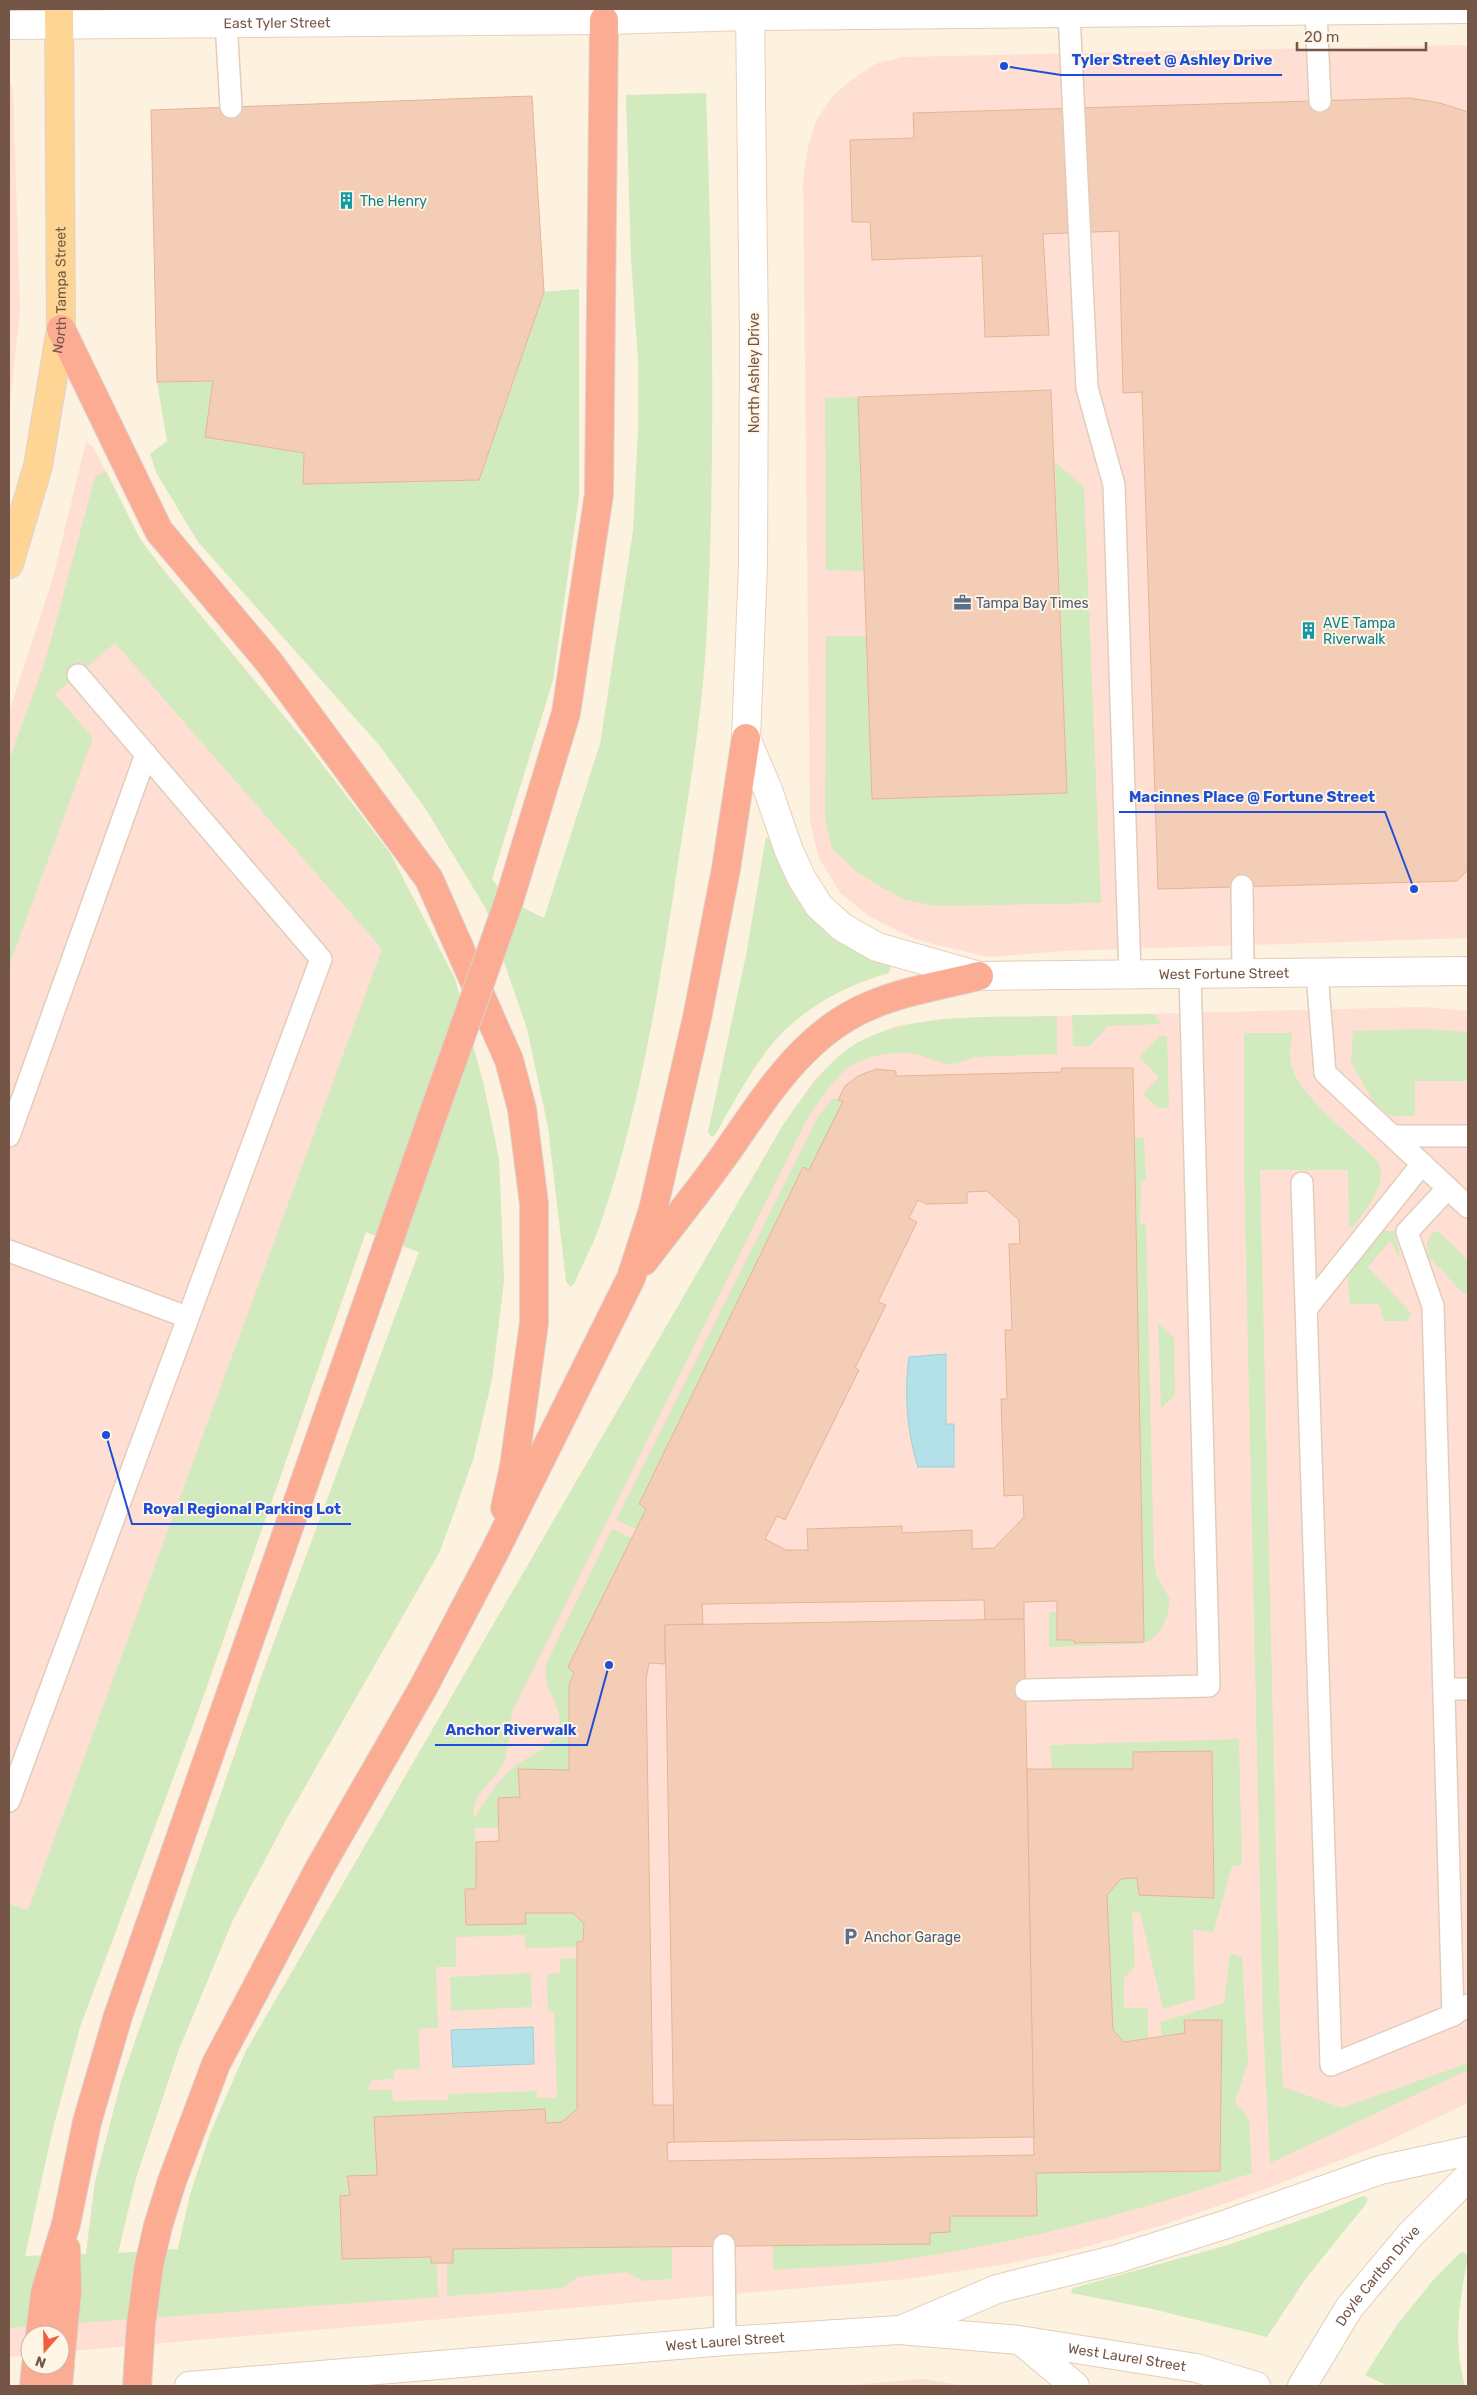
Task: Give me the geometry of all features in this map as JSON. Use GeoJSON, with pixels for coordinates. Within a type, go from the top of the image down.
{"type":"FeatureCollection","features":[{"type":"Feature","properties":{"kind":"highway"},"geometry":{"type":"LineString","coordinates":[[58,2325],[56,2292],[66,2224],[87,2122],[118,2016],[509,901],[566,713],[599,494],[604,14]]}},
{"type":"Feature","properties":{"kind":"highway"},"geometry":{"type":"LineString","coordinates":[[61,329],[160,531],[269,662],[429,879],[509,1060],[522,1109],[534,1204],[534,1323],[514,1467],[495,1551]]}},
{"type":"Feature","properties":{"kind":"highway"},"geometry":{"type":"LineString","coordinates":[[137,2386],[141,2324],[150,2264],[172,2181],[216,2064],[319,1869],[423,1688],[495,1551],[631,1278],[653,1210],[697,1018],[726,869],[746,738]]}},
{"type":"Feature","properties":{"kind":"highway"},"geometry":{"type":"LineString","coordinates":[[631,1278],[725,1154],[764,1098],[795,1060],[829,1029],[869,1006],[914,992],[979,976]]}},
{"type":"Feature","properties":{"kind":"highway"},"geometry":{"type":"LineString","coordinates":[[44,2325],[56,2292]]}},
{"type":"Feature","properties":{"kind":"main road","name":"North Tampa Street"},"geometry":{"type":"LineString","coordinates":[[9,564],[38,466],[61,329],[59,16]]}},
{"type":"Feature","properties":{"kind":"street","name":"East Tyler Street"},"geometry":{"type":"LineString","coordinates":[[9,25],[59,16],[226,22],[750,12],[1069,13],[1468,9]]}},
{"type":"Feature","properties":{"kind":"street","name":"North Ashley Drive"},"geometry":{"type":"LineString","coordinates":[[746,738],[753,565],[754,351],[750,12]]}},
{"type":"Feature","properties":{"kind":"street","name":"West Fortune Street"},"geometry":{"type":"LineString","coordinates":[[746,738],[768,790],[792,858],[802,879],[819,906],[842,927],[877,947],[979,976],[1468,971]]}},
{"type":"Feature","properties":{"kind":"street"},"geometry":{"type":"LineString","coordinates":[[899,2330],[997,2289],[1117,2259],[1227,2224],[1380,2170],[1468,2151]]}},
{"type":"Feature","properties":{"kind":"street","name":"Doyle Carlton Drive"},"geometry":{"type":"LineString","coordinates":[[1302,2386],[1349,2308],[1410,2235],[1468,2178]]}},
{"type":"Feature","properties":{"kind":"street","name":"West Laurel Street"},"geometry":{"type":"LineString","coordinates":[[189,2386],[725,2341],[899,2330],[1019,2340],[1196,2368],[1256,2386]]}},
{"type":"Feature","properties":{"kind":"street"},"geometry":{"type":"LineString","coordinates":[[1019,2340],[1075,2386]]}},
{"type":"Feature","properties":{"kind":"lane"},"geometry":{"type":"LineString","coordinates":[[1316,11],[1320,101]]}},
{"type":"Feature","properties":{"kind":"lane"},"geometry":{"type":"LineString","coordinates":[[1069,13],[1087,388],[1114,485],[1130,974]]}},
{"type":"Feature","properties":{"kind":"lane"},"geometry":{"type":"LineString","coordinates":[[226,22],[231,107]]}},
{"type":"Feature","properties":{"kind":"lane"},"geometry":{"type":"LineString","coordinates":[[9,1801],[321,958],[78,675]]}},
{"type":"Feature","properties":{"kind":"lane"},"geometry":{"type":"LineString","coordinates":[[9,1136],[146,754]]}},
{"type":"Feature","properties":{"kind":"lane"},"geometry":{"type":"LineString","coordinates":[[1242,886],[1243,973]]}},
{"type":"Feature","properties":{"kind":"lane"},"geometry":{"type":"LineString","coordinates":[[1317,973],[1325,1073],[1468,1207]]}},
{"type":"Feature","properties":{"kind":"lane"},"geometry":{"type":"LineString","coordinates":[[1026,1690],[1209,1686],[1190,974]]}},
{"type":"Feature","properties":{"kind":"lane"},"geometry":{"type":"LineString","coordinates":[[1393,1136],[1468,1136]]}},
{"type":"Feature","properties":{"kind":"lane"},"geometry":{"type":"LineString","coordinates":[[1307,1308],[1422,1164]]}},
{"type":"Feature","properties":{"kind":"lane"},"geometry":{"type":"LineString","coordinates":[[1302,1184],[1331,2065],[1461,2010],[1444,1689],[1433,1306],[1407,1232],[1448,1188]]}},
{"type":"Feature","properties":{"kind":"lane"},"geometry":{"type":"LineString","coordinates":[[9,1251],[188,1317]]}},
{"type":"Feature","properties":{"kind":"lane"},"geometry":{"type":"LineString","coordinates":[[1444,1689],[1468,1689]]}},
{"type":"Feature","properties":{"kind":"lane"},"geometry":{"type":"LineString","coordinates":[[724,2245],[725,2341]]}},
{"type":"Feature","properties":{"kind":"shaded area"},"geometry":{"type":"Polygon","coordinates":[[[1461,45],[1468,47],[1468,938],[1065,951],[988,957],[917,940],[870,917],[840,893],[818,856],[810,822],[803,180],[808,147],[816,121],[832,97],[850,81],[875,64],[902,57],[1461,45]]]}},
{"type":"Feature","properties":{"kind":"shaded area"},"geometry":{"type":"Polygon","coordinates":[[[9,80],[13,89],[20,311],[9,412],[9,80]]]}},
{"type":"Feature","properties":{"kind":"shaded area"},"geometry":{"type":"Polygon","coordinates":[[[86,442],[93,447],[140,539],[164,571],[302,738],[390,853],[455,979],[484,1086],[499,1159],[504,1280],[492,1379],[473,1460],[440,1551],[287,1818],[232,1922],[179,2049],[136,2178],[117,2253],[178,2249],[190,2195],[210,2134],[246,2051],[783,1125],[815,1079],[842,1054],[895,1026],[941,1019],[1424,1007],[1468,1011],[1468,2103],[1377,2146],[1252,2194],[1163,2225],[1078,2249],[1001,2265],[907,2279],[70,2351],[70,2325],[20,2325],[20,2356],[9,2357],[9,712],[52,581],[86,442]],[[366,1232],[200,1706],[80,2027],[52,2132],[25,2256],[86,2254],[95,2182],[121,2082],[263,1672],[419,1252],[366,1232]]]}},
{"type":"Feature","properties":{"kind":"shaded area"},"geometry":{"type":"Polygon","coordinates":[[[923,2379],[966,2386],[840,2386],[923,2379]]]}},
{"type":"Feature","properties":{"kind":"green space"},"geometry":{"type":"Polygon","coordinates":[[[706,93],[710,226],[712,426],[710,560],[702,694],[673,897],[644,1064],[624,1147],[599,1228],[574,1284],[570,1287],[566,1281],[548,1127],[527,1029],[486,909],[425,808],[379,745],[198,542],[157,474],[150,454],[167,441],[157,382],[213,381],[205,437],[304,453],[304,484],[479,480],[544,292],[579,289],[579,496],[553,680],[492,879],[509,901],[544,918],[600,744],[633,531],[638,430],[638,361],[631,259],[626,95],[706,93]]]}},
{"type":"Feature","properties":{"kind":"green space"},"geometry":{"type":"Polygon","coordinates":[[[858,397],[863,571],[826,570],[825,398],[858,397]]]}},
{"type":"Feature","properties":{"kind":"green space"},"geometry":{"type":"Polygon","coordinates":[[[1055,462],[1084,487],[1101,903],[938,906],[905,900],[856,871],[832,849],[825,819],[826,636],[866,636],[872,799],[1067,793],[1055,462]]]}},
{"type":"Feature","properties":{"kind":"green space"},"geometry":{"type":"Polygon","coordinates":[[[106,471],[140,539],[164,571],[302,738],[390,853],[455,979],[484,1086],[499,1159],[504,1280],[492,1379],[473,1460],[440,1551],[287,1818],[232,1922],[179,2049],[136,2178],[118,2253],[178,2249],[190,2195],[210,2134],[246,2051],[783,1125],[810,1088],[840,1055],[862,1040],[887,1030],[915,1023],[944,1019],[1057,1016],[1057,1054],[974,1057],[953,1064],[942,1063],[906,1053],[879,1055],[854,1064],[841,1074],[829,1088],[808,1117],[512,1712],[508,1748],[504,1761],[498,1773],[479,1796],[474,1809],[474,1818],[492,1791],[508,1772],[545,1747],[555,1737],[560,1721],[547,1680],[548,1660],[612,1529],[632,1538],[568,1667],[574,1673],[569,1770],[518,1769],[520,1797],[498,1799],[498,1828],[475,1828],[476,1889],[465,1889],[466,1925],[526,1923],[525,1913],[573,1913],[584,1924],[583,1941],[577,1942],[577,1947],[525,1948],[525,1935],[456,1937],[456,1967],[436,1967],[438,2028],[419,2029],[420,2069],[394,2070],[394,2079],[372,2080],[368,2090],[392,2090],[393,2101],[448,2100],[449,2094],[537,2091],[537,2098],[557,2098],[554,2012],[548,2011],[547,1974],[560,1973],[560,1959],[578,1958],[577,2109],[562,2122],[546,2123],[377,2175],[347,2176],[350,2195],[340,2196],[342,2259],[431,2257],[437,2263],[438,2297],[51,2325],[20,2325],[20,2327],[9,2328],[9,1904],[28,1910],[382,949],[115,643],[55,694],[93,738],[9,966],[9,760],[45,662],[95,477],[106,471]],[[366,1232],[200,1706],[80,2027],[52,2132],[25,2256],[86,2254],[95,2182],[121,2082],[263,1672],[419,1252],[366,1232]]]}},
{"type":"Feature","properties":{"kind":"green space"},"geometry":{"type":"Polygon","coordinates":[[[766,837],[775,850],[787,881],[803,905],[820,925],[853,950],[891,966],[889,973],[836,994],[788,1027],[763,1056],[715,1135],[711,1137],[708,1132],[746,955],[766,837]]]}},
{"type":"Feature","properties":{"kind":"green space"},"geometry":{"type":"Polygon","coordinates":[[[1153,1014],[1162,1024],[1108,1026],[1090,1046],[1073,1046],[1072,1015],[1153,1014]]]}},
{"type":"Feature","properties":{"kind":"green space"},"geometry":{"type":"Polygon","coordinates":[[[1426,1029],[1468,1032],[1468,1081],[1415,1081],[1415,1116],[1391,1116],[1374,1103],[1351,1062],[1353,1031],[1426,1029]]]}},
{"type":"Feature","properties":{"kind":"green space"},"geometry":{"type":"Polygon","coordinates":[[[1244,1033],[1292,1033],[1290,1060],[1295,1076],[1314,1101],[1375,1158],[1380,1166],[1381,1175],[1376,1194],[1353,1227],[1349,1226],[1348,1170],[1260,1170],[1283,2087],[1342,2108],[1468,2063],[1468,2070],[1270,2163],[1263,2024],[1244,1170],[1244,1033]]]}},
{"type":"Feature","properties":{"kind":"green space"},"geometry":{"type":"Polygon","coordinates":[[[1160,1036],[1167,1036],[1169,1108],[1158,1108],[1143,1094],[1159,1077],[1139,1057],[1160,1036]]]}},
{"type":"Feature","properties":{"kind":"green space"},"geometry":{"type":"Polygon","coordinates":[[[833,1098],[843,1101],[809,1170],[803,1167],[639,1504],[646,1509],[636,1529],[616,1520],[818,1117],[833,1098]]]}},
{"type":"Feature","properties":{"kind":"green space"},"geometry":{"type":"Polygon","coordinates":[[[1134,1138],[1144,1138],[1146,1181],[1141,1181],[1140,1224],[1146,1224],[1154,1562],[1157,1577],[1170,1599],[1167,1616],[1161,1630],[1151,1640],[1141,1644],[1049,1647],[1049,1612],[1057,1612],[1057,1639],[1074,1640],[1074,1643],[1144,1642],[1134,1138]]]}},
{"type":"Feature","properties":{"kind":"green space"},"geometry":{"type":"Polygon","coordinates":[[[1382,1231],[1394,1231],[1401,1260],[1390,1241],[1368,1267],[1411,1313],[1407,1321],[1384,1321],[1379,1304],[1350,1304],[1347,1270],[1382,1231]]]}},
{"type":"Feature","properties":{"kind":"green space"},"geometry":{"type":"Polygon","coordinates":[[[1438,1231],[1468,1260],[1468,1294],[1464,1294],[1428,1256],[1427,1243],[1431,1234],[1438,1231]]]}},
{"type":"Feature","properties":{"kind":"green space"},"geometry":{"type":"Polygon","coordinates":[[[1158,1323],[1174,1338],[1175,1395],[1161,1408],[1158,1323]]]}},
{"type":"Feature","properties":{"kind":"green space"},"geometry":{"type":"Polygon","coordinates":[[[1239,1739],[1242,1865],[1232,1866],[1213,1933],[1193,1929],[1195,1999],[1163,2009],[1140,1913],[1132,1913],[1135,1966],[1124,1978],[1124,2008],[1148,2008],[1148,2038],[1124,2042],[1113,2030],[1107,1895],[1121,1879],[1137,1878],[1139,1895],[1213,1897],[1212,1751],[1133,1752],[1133,1769],[1052,1769],[1050,1745],[1239,1739]]]}},
{"type":"Feature","properties":{"kind":"green space"},"geometry":{"type":"Polygon","coordinates":[[[1230,1953],[1242,1957],[1248,2062],[1235,2102],[1249,2119],[1252,2173],[1122,2213],[990,2245],[885,2262],[773,2270],[773,2245],[930,2244],[930,2233],[950,2232],[950,2216],[1037,2216],[1036,2173],[1219,2171],[1184,2020],[1185,2033],[1162,2036],[1160,2022],[1224,2003],[1230,1953]]]}},
{"type":"Feature","properties":{"kind":"green space"},"geometry":{"type":"Polygon","coordinates":[[[531,1973],[532,2007],[451,2011],[450,1977],[531,1973]]]}},
{"type":"Feature","properties":{"kind":"green space"},"geometry":{"type":"Polygon","coordinates":[[[1363,2196],[1368,2198],[1366,2204],[1307,2277],[1267,2337],[1148,2308],[1071,2293],[1073,2288],[1228,2245],[1321,2213],[1363,2196]]]}},
{"type":"Feature","properties":{"kind":"green space"},"geometry":{"type":"Polygon","coordinates":[[[672,2246],[672,2279],[644,2281],[626,2272],[578,2277],[563,2288],[447,2296],[447,2262],[453,2249],[672,2246]]]}},
{"type":"Feature","properties":{"kind":"green space"},"geometry":{"type":"Polygon","coordinates":[[[1464,2252],[1468,2257],[1460,2306],[1458,2337],[1461,2370],[1465,2386],[1388,2386],[1365,2375],[1397,2325],[1434,2279],[1460,2253],[1464,2252]]]}},
{"type":"Feature","properties":{"kind":"water"},"geometry":{"type":"Polygon","coordinates":[[[946,1354],[946,1424],[954,1424],[954,1467],[918,1467],[909,1427],[907,1385],[909,1357],[946,1354]]]}},
{"type":"Feature","properties":{"kind":"water"},"geometry":{"type":"Polygon","coordinates":[[[533,2027],[534,2064],[453,2067],[451,2030],[533,2027]]]}},
{"type":"Feature","properties":{"kind":"building","name":"The Henry"},"geometry":{"type":"Polygon","coordinates":[[[532,96],[544,292],[479,480],[303,484],[304,453],[205,437],[213,381],[157,382],[151,110],[532,96]]]}},
{"type":"Feature","properties":{"kind":"building","name":"AVE Tampa Riverwalk"},"geometry":{"type":"Polygon","coordinates":[[[1410,98],[1440,103],[1468,112],[1468,870],[1457,881],[1158,889],[1142,392],[1123,393],[1119,231],[1043,234],[1049,335],[985,337],[982,256],[872,260],[870,222],[852,222],[850,140],[914,138],[913,113],[1410,98]]]}},
{"type":"Feature","properties":{"kind":"building","name":"Tampa Bay Times"},"geometry":{"type":"Polygon","coordinates":[[[1051,390],[1067,793],[872,799],[858,397],[1051,390]]]}},
{"type":"Feature","properties":{"kind":"building"},"geometry":{"type":"Polygon","coordinates":[[[1062,1068],[1133,1068],[1144,1642],[1074,1643],[1074,1640],[1057,1640],[1057,1601],[1024,1602],[1024,1619],[985,1620],[984,1600],[702,1604],[703,1624],[665,1625],[665,1664],[649,1663],[646,1679],[653,2105],[674,2105],[674,2142],[667,2143],[668,2161],[1034,2155],[1027,1769],[1133,1769],[1133,1752],[1212,1751],[1214,1898],[1139,1895],[1137,1878],[1121,1879],[1107,1895],[1113,2030],[1124,2042],[1185,2033],[1184,2020],[1222,2020],[1220,2171],[1036,2173],[1037,2216],[950,2216],[950,2232],[930,2233],[930,2244],[453,2249],[453,2263],[431,2263],[431,2257],[342,2259],[340,2196],[350,2195],[347,2176],[377,2175],[374,2117],[545,2109],[546,2123],[562,2122],[577,2109],[577,1942],[583,1941],[584,1924],[573,1913],[525,1913],[526,1924],[466,1925],[465,1889],[476,1889],[476,1842],[499,1841],[498,1798],[520,1797],[518,1769],[569,1770],[569,1685],[574,1673],[568,1667],[646,1509],[639,1504],[803,1167],[809,1170],[843,1101],[838,1100],[845,1086],[858,1076],[876,1069],[896,1071],[896,1076],[1061,1072],[1062,1068]],[[987,1191],[967,1192],[967,1203],[926,1204],[918,1200],[909,1218],[917,1222],[878,1302],[886,1305],[855,1368],[859,1370],[785,1520],[777,1516],[765,1539],[786,1550],[808,1550],[807,1529],[902,1526],[902,1533],[972,1530],[972,1549],[994,1548],[1024,1517],[1023,1495],[1004,1496],[1001,1399],[1007,1399],[1005,1330],[1012,1330],[1009,1244],[1020,1244],[1019,1220],[987,1191]]]}},
{"type":"Feature","properties":{"kind":"building","name":"Anchor Garage"},"geometry":{"type":"Polygon","coordinates":[[[1024,1619],[1034,2137],[674,2142],[665,1625],[1024,1619]]]}},
{"type":"Feature","properties":{"kind":"place","name":"Tyler Street @ Ashley Drive"},"geometry":{"type":"Point","coordinates":[1004,66]}},
{"type":"Feature","properties":{"kind":"place","name":"The Henry"},"geometry":{"type":"Point","coordinates":[346,201]}},
{"type":"Feature","properties":{"kind":"place","name":"Tampa Bay Times"},"geometry":{"type":"Point","coordinates":[962,603]}},
{"type":"Feature","properties":{"kind":"place","name":"AVE Tampa Riverwalk"},"geometry":{"type":"Point","coordinates":[1309,631]}},
{"type":"Feature","properties":{"kind":"place","name":"Macinnes Place @ Fortune Street"},"geometry":{"type":"Point","coordinates":[1414,889]}},
{"type":"Feature","properties":{"kind":"place","name":"Royal Regional Parking Lot"},"geometry":{"type":"Point","coordinates":[106,1435]}},
{"type":"Feature","properties":{"kind":"place","name":"Anchor Riverwalk"},"geometry":{"type":"Point","coordinates":[609,1665]}},
{"type":"Feature","properties":{"kind":"place","name":"Anchor Garage"},"geometry":{"type":"Point","coordinates":[850,1937]}}]}
